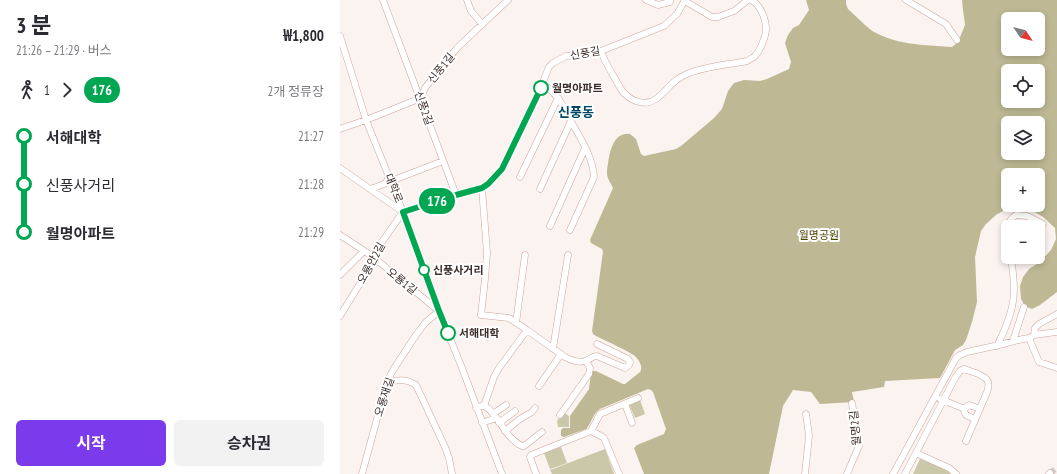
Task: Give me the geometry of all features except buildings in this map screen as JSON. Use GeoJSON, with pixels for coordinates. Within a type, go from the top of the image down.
{"type":"FeatureCollection","features":[{"type":"Feature","properties":{"kind":"street","name":"신풍2길"},"geometry":{"type":"LineString","coordinates":[[384,0],[456,195]]}},
{"type":"Feature","properties":{"kind":"street"},"geometry":{"type":"LineString","coordinates":[[467,0],[471,10],[482,24]]}},
{"type":"Feature","properties":{"kind":"street"},"geometry":{"type":"LineString","coordinates":[[646,0],[658,5],[670,2],[670,0]]}},
{"type":"Feature","properties":{"kind":"street"},"geometry":{"type":"LineString","coordinates":[[601,51],[610,71],[624,94],[641,103],[655,100],[676,80],[686,74],[699,70],[747,61],[754,58],[761,46],[766,30],[763,14],[756,2],[749,0],[734,11],[712,18],[685,0]]}},
{"type":"Feature","properties":{"kind":"street","name":"신풍길"},"geometry":{"type":"LineString","coordinates":[[403,212],[482,188],[488,184],[502,169],[552,63],[566,56],[585,55],[601,51],[664,26],[677,14],[685,0]]}},
{"type":"Feature","properties":{"kind":"street"},"geometry":{"type":"LineString","coordinates":[[906,0],[946,24],[957,40]]}},
{"type":"Feature","properties":{"kind":"street","name":"신풍1길"},"geometry":{"type":"LineString","coordinates":[[420,98],[425,88],[452,53],[506,1]]}},
{"type":"Feature","properties":{"kind":"street","name":"대학로"},"geometry":{"type":"LineString","coordinates":[[340,36],[366,120],[403,212],[439,311],[502,474]]}},
{"type":"Feature","properties":{"kind":"street"},"geometry":{"type":"LineString","coordinates":[[542,84],[551,90],[558,98],[572,121],[581,138],[593,170],[594,177],[570,230]]}},
{"type":"Feature","properties":{"kind":"street"},"geometry":{"type":"LineString","coordinates":[[340,129],[420,98]]}},
{"type":"Feature","properties":{"kind":"street"},"geometry":{"type":"LineString","coordinates":[[520,177],[558,98]]}},
{"type":"Feature","properties":{"kind":"street"},"geometry":{"type":"LineString","coordinates":[[540,189],[572,121]]}},
{"type":"Feature","properties":{"kind":"street"},"geometry":{"type":"LineString","coordinates":[[550,226],[585,148]]}},
{"type":"Feature","properties":{"kind":"street"},"geometry":{"type":"LineString","coordinates":[[370,189],[386,183],[390,179],[443,160]]}},
{"type":"Feature","properties":{"kind":"street"},"geometry":{"type":"LineString","coordinates":[[340,168],[403,212]]}},
{"type":"Feature","properties":{"kind":"street"},"geometry":{"type":"LineString","coordinates":[[482,188],[487,254],[481,315],[509,318],[572,360],[583,362],[595,356],[601,357],[625,368],[629,366],[629,360],[597,344]]}},
{"type":"Feature","properties":{"kind":"street","name":"오룡안2길"},"geometry":{"type":"LineString","coordinates":[[340,316],[371,266],[372,256],[403,212]]}},
{"type":"Feature","properties":{"kind":"street"},"geometry":{"type":"LineString","coordinates":[[1011,220],[1016,215],[1027,216],[1035,220]]}},
{"type":"Feature","properties":{"kind":"street","name":"오룡1길"},"geometry":{"type":"LineString","coordinates":[[340,235],[372,256],[439,311]]}},
{"type":"Feature","properties":{"kind":"street"},"geometry":{"type":"LineString","coordinates":[[340,275],[364,252]]}},
{"type":"Feature","properties":{"kind":"street"},"geometry":{"type":"LineString","coordinates":[[516,323],[525,255]]}},
{"type":"Feature","properties":{"kind":"street"},"geometry":{"type":"LineString","coordinates":[[554,349],[568,255]]}},
{"type":"Feature","properties":{"kind":"street"},"geometry":{"type":"LineString","coordinates":[[996,346],[1007,323],[1012,307],[1014,294],[1012,264]]}},
{"type":"Feature","properties":{"kind":"street"},"geometry":{"type":"LineString","coordinates":[[1013,341],[1024,307]]}},
{"type":"Feature","properties":{"kind":"street","name":"오룡재길"},"geometry":{"type":"LineString","coordinates":[[362,474],[388,382],[393,370],[425,323],[439,311]]}},
{"type":"Feature","properties":{"kind":"street"},"geometry":{"type":"LineString","coordinates":[[1057,314],[1039,324],[1035,328],[1031,337],[1039,362],[1057,368]]}},
{"type":"Feature","properties":{"kind":"street"},"geometry":{"type":"LineString","coordinates":[[476,408],[483,404],[499,368],[526,330]]}},
{"type":"Feature","properties":{"kind":"street"},"geometry":{"type":"LineString","coordinates":[[893,474],[958,356],[967,352],[1057,332]]}},
{"type":"Feature","properties":{"kind":"street"},"geometry":{"type":"LineString","coordinates":[[608,360],[612,351]]}},
{"type":"Feature","properties":{"kind":"street"},"geometry":{"type":"LineString","coordinates":[[539,386],[562,354]]}},
{"type":"Feature","properties":{"kind":"street"},"geometry":{"type":"LineString","coordinates":[[560,415],[589,374],[590,368],[586,361]]}},
{"type":"Feature","properties":{"kind":"street"},"geometry":{"type":"LineString","coordinates":[[905,474],[958,374],[962,370],[966,369],[986,378],[988,382],[988,388],[966,441]]}},
{"type":"Feature","properties":{"kind":"street"},"geometry":{"type":"LineString","coordinates":[[388,382],[400,380],[410,381],[416,384],[445,447],[452,474]]}},
{"type":"Feature","properties":{"kind":"street"},"geometry":{"type":"LineString","coordinates":[[935,396],[964,410],[966,415],[976,419]]}},
{"type":"Feature","properties":{"kind":"street"},"geometry":{"type":"LineString","coordinates":[[536,474],[530,455],[591,431],[600,414],[638,398]]}},
{"type":"Feature","properties":{"kind":"street","name":"월명2길"},"geometry":{"type":"LineString","coordinates":[[847,474],[859,446],[852,403]]}},
{"type":"Feature","properties":{"kind":"street"},"geometry":{"type":"LineString","coordinates":[[483,404],[490,409],[505,431],[515,442],[522,446],[542,432]]}},
{"type":"Feature","properties":{"kind":"street"},"geometry":{"type":"LineString","coordinates":[[625,404],[632,423]]}},
{"type":"Feature","properties":{"kind":"street"},"geometry":{"type":"LineString","coordinates":[[496,419],[506,405]]}},
{"type":"Feature","properties":{"kind":"street"},"geometry":{"type":"LineString","coordinates":[[964,410],[966,406],[969,405],[980,409]]}},
{"type":"Feature","properties":{"kind":"street"},"geometry":{"type":"LineString","coordinates":[[505,431],[532,412],[535,408]]}},
{"type":"Feature","properties":{"kind":"street"},"geometry":{"type":"LineString","coordinates":[[482,423],[515,412]]}},
{"type":"Feature","properties":{"kind":"street"},"geometry":{"type":"LineString","coordinates":[[805,474],[809,436],[806,414]]}},
{"type":"Feature","properties":{"kind":"street"},"geometry":{"type":"LineString","coordinates":[[591,431],[604,438],[619,474]]}},
{"type":"Feature","properties":{"kind":"street"},"geometry":{"type":"LineString","coordinates":[[916,453],[949,468],[956,474]]}},
{"type":"Feature","properties":{"kind":"shaded area"},"geometry":{"type":"Polygon","coordinates":[[[640,400],[645,414],[635,418],[629,404],[640,400]]]}},
{"type":"Feature","properties":{"kind":"shaded area"},"geometry":{"type":"Polygon","coordinates":[[[563,412],[569,416],[569,427],[558,427],[557,421],[563,412]]]}},
{"type":"Feature","properties":{"kind":"shaded area"},"geometry":{"type":"Polygon","coordinates":[[[561,447],[567,463],[550,469],[544,453],[561,447]]]}},
{"type":"Feature","properties":{"kind":"shaded area"},"geometry":{"type":"Polygon","coordinates":[[[605,449],[614,474],[552,474],[550,470],[605,449]]]}},
{"type":"Feature","properties":{"kind":"shaded area"},"geometry":{"type":"Polygon","coordinates":[[[920,459],[949,471],[951,474],[913,474],[920,459]]]}},
{"type":"Feature","properties":{"kind":"green space","name":"월명공원"},"geometry":{"type":"Polygon","coordinates":[[[806,0],[846,0],[848,9],[868,28],[880,35],[890,39],[910,43],[952,47],[958,42],[965,25],[962,0],[1057,0],[1057,292],[1032,309],[1025,306],[1021,299],[1020,286],[1023,277],[1029,269],[1037,264],[1045,264],[1045,257],[1051,250],[1056,239],[1055,228],[1035,212],[1045,212],[1045,168],[1001,168],[1001,212],[986,224],[981,231],[975,257],[977,302],[972,322],[966,340],[963,345],[955,350],[940,378],[885,381],[884,387],[852,392],[854,402],[820,404],[811,392],[793,390],[783,406],[769,474],[644,474],[634,448],[637,445],[664,434],[666,429],[651,390],[648,389],[600,409],[595,413],[586,429],[564,437],[561,436],[561,430],[563,428],[570,428],[570,416],[589,389],[591,374],[593,371],[625,384],[640,372],[641,368],[641,364],[636,357],[596,336],[592,331],[603,252],[602,249],[591,243],[590,240],[613,188],[607,171],[610,153],[617,139],[625,134],[630,134],[636,139],[641,154],[644,156],[676,149],[681,146],[714,118],[722,109],[728,91],[734,83],[744,80],[760,81],[789,69],[791,62],[785,43],[793,28],[799,25],[809,10],[806,0]]]}},
{"type":"Feature","properties":{"kind":"tunnel"},"geometry":{"type":"LineString","coordinates":[[1050,473],[1057,468]]}},
{"type":"Feature","properties":{"kind":"bus line","name":"176"},"geometry":{"type":"LineString","coordinates":[[448,333],[403,212],[482,188],[488,184],[502,169],[541,88]]}},
{"type":"Feature","properties":{"kind":"place","name":"월명아파트"},"geometry":{"type":"Point","coordinates":[541,88]}},
{"type":"Feature","properties":{"kind":"place","name":"신풍사거리"},"geometry":{"type":"Point","coordinates":[424,270]}},
{"type":"Feature","properties":{"kind":"place","name":"서해대학"},"geometry":{"type":"Point","coordinates":[448,333]}},
{"type":"Feature","properties":{"kind":"district","name":"신풍동"},"geometry":{"type":"Point","coordinates":[576,112]}}]}
